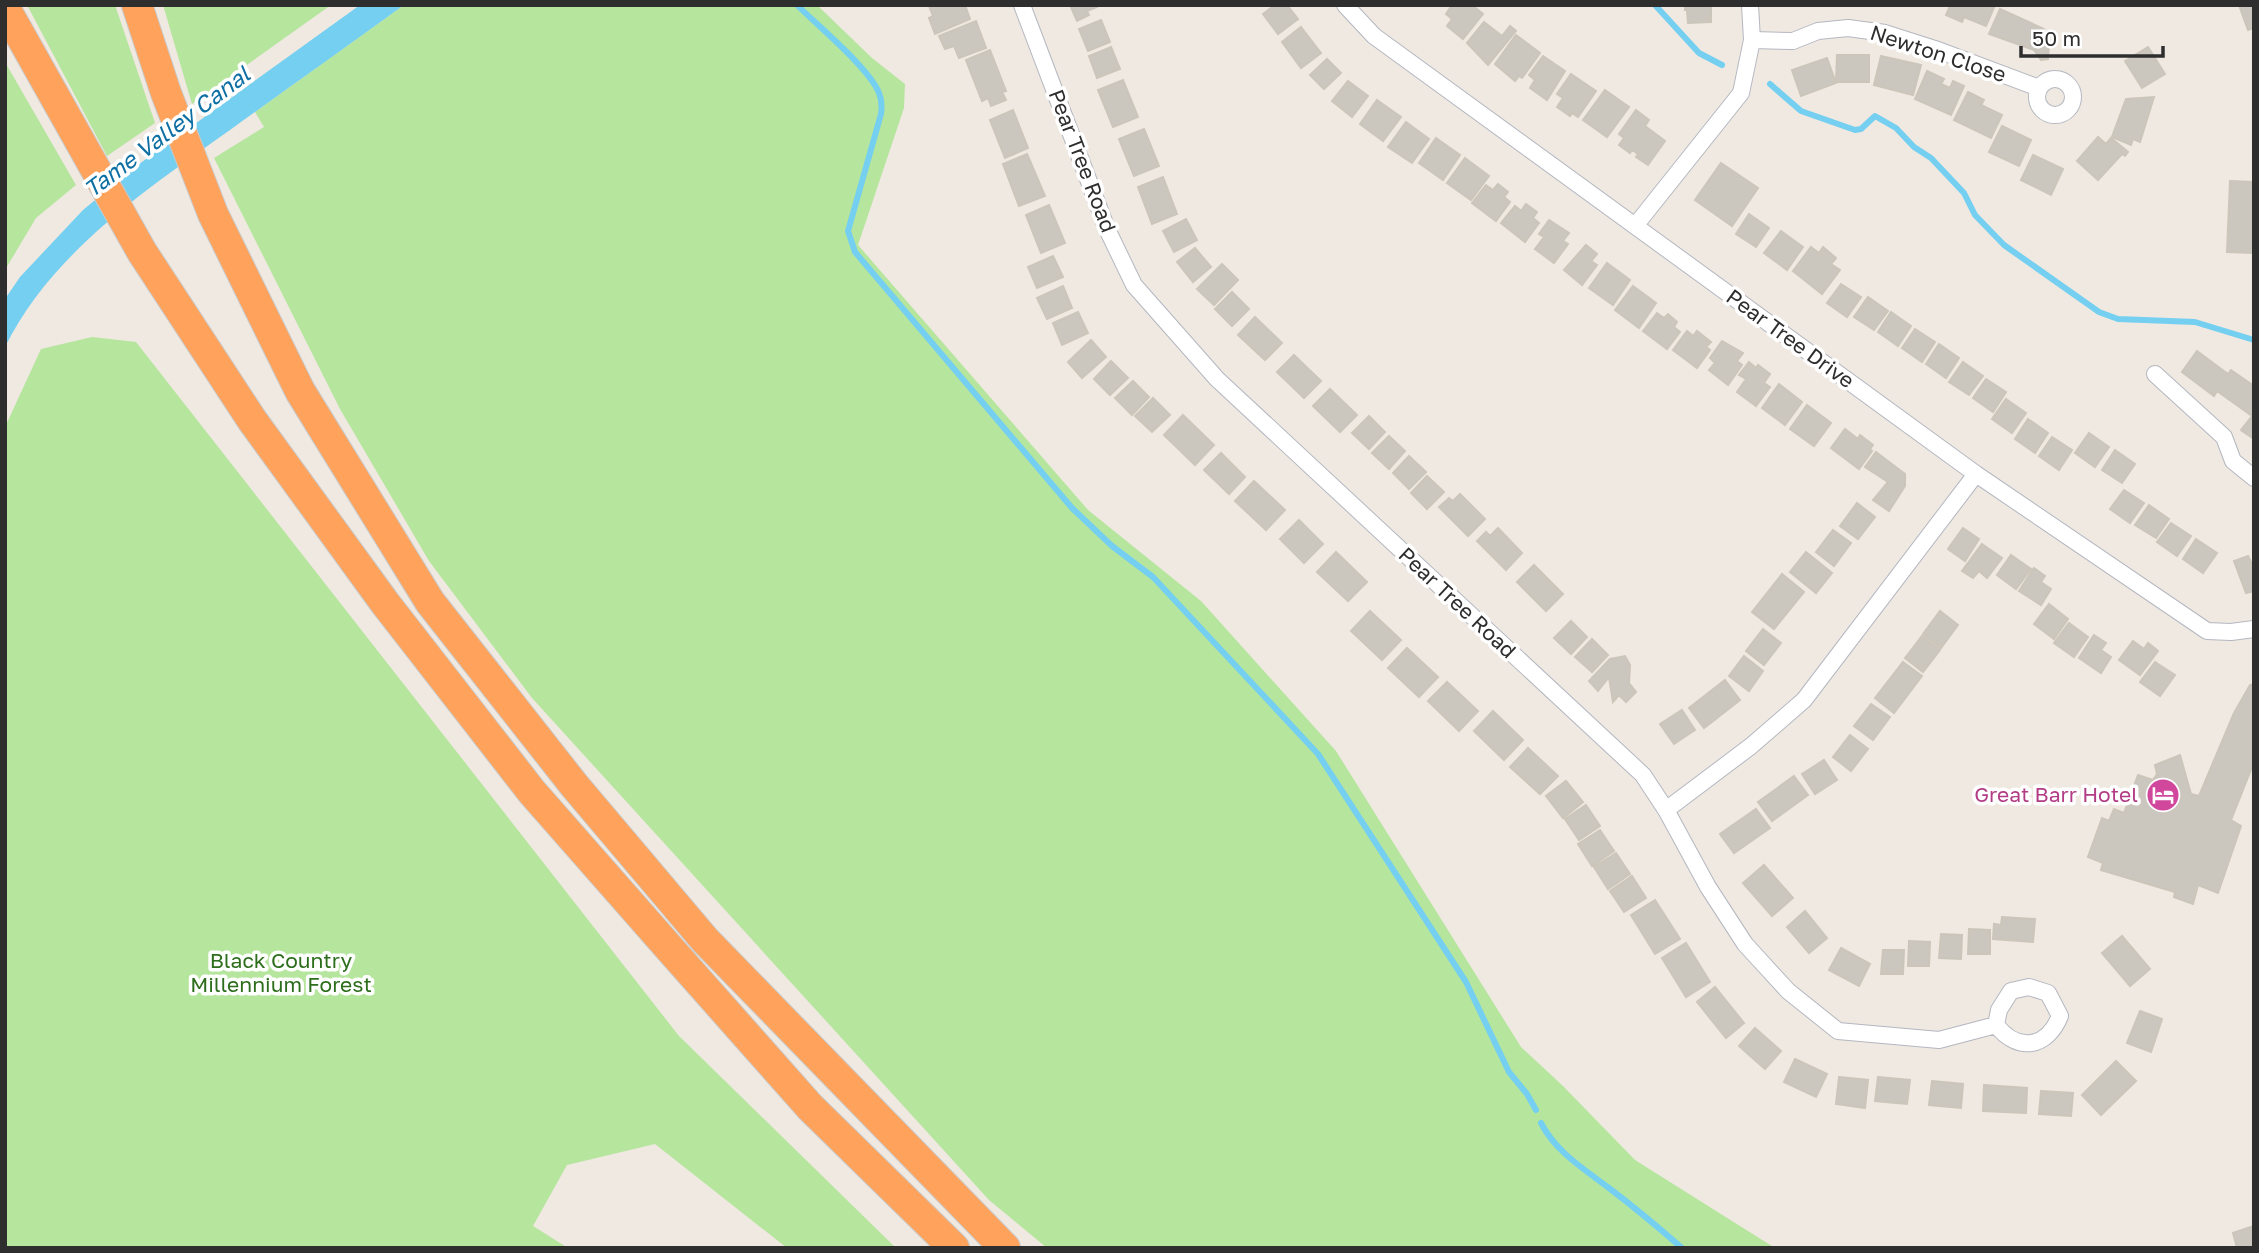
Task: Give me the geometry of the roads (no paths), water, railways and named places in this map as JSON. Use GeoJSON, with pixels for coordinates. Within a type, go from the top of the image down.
{"type":"FeatureCollection","features":[{"type":"Feature","properties":{"kind":"highway"},"geometry":{"type":"LineString","coordinates":[[137,5],[166,93],[213,214],[300,391],[430,602],[574,785],[705,940],[1005,1248]]}},
{"type":"Feature","properties":{"kind":"highway"},"geometry":{"type":"LineString","coordinates":[[5,8],[142,251],[252,420],[386,603],[532,792],[810,1107],[954,1248]]}},
{"type":"Feature","properties":{"kind":"street","name":"Pear Tree Road"},"geometry":{"type":"LineString","coordinates":[[1022,5],[1107,229],[1135,285],[1217,379],[1643,775],[1666,810],[1708,887],[1745,944],[1788,991],[1838,1031],[1939,1040],[1996,1025]]}},
{"type":"Feature","properties":{"kind":"street","name":"Pear Tree Drive"},"geometry":{"type":"LineString","coordinates":[[1345,5],[1374,36],[1976,474],[2207,631],[2254,629]]}},
{"type":"Feature","properties":{"kind":"street"},"geometry":{"type":"LineString","coordinates":[[1635,226],[1741,93],[1752,40],[1750,5]]}},
{"type":"Feature","properties":{"kind":"street","name":"Newton Close"},"geometry":{"type":"LineString","coordinates":[[1752,40],[1793,40],[1818,31],[1848,28],[1885,33],[2039,88]]}},
{"type":"Feature","properties":{"kind":"street"},"geometry":{"type":"LineString","coordinates":[[2155,374],[2224,438],[2232,461],[2254,478]]}},
{"type":"Feature","properties":{"kind":"street"},"geometry":{"type":"LineString","coordinates":[[1666,810],[1751,746],[1804,700],[1976,474]]}},
{"type":"Feature","properties":{"kind":"water"},"geometry":{"type":"Polygon","coordinates":[[[360,5],[404,5],[166,175],[104,225],[48,281],[5,347],[5,299],[20,277],[83,210],[135,167],[360,5]]]}},
{"type":"Feature","properties":{"kind":"waterway"},"geometry":{"type":"LineString","coordinates":[[797,5],[865,72],[881,98],[881,114],[848,231],[855,252],[1072,508],[1112,546],[1153,577],[1318,754],[1466,982],[1509,1072],[1536,1110]]}},
{"type":"Feature","properties":{"kind":"waterway"},"geometry":{"type":"LineString","coordinates":[[1655,5],[1699,53],[1722,65]]}},
{"type":"Feature","properties":{"kind":"waterway"},"geometry":{"type":"LineString","coordinates":[[1770,84],[1801,111],[1855,130],[1861,129],[1875,116],[1896,128],[1914,147],[1931,158],[1964,193],[1975,215],[2004,245],[2099,312],[2118,319],[2195,322],[2254,340]]}},
{"type":"Feature","properties":{"kind":"waterway"},"geometry":{"type":"LineString","coordinates":[[1541,1123],[1554,1143],[1571,1159],[1628,1202],[1682,1248]]}},
{"type":"Feature","properties":{"kind":"place","name":"Great Barr Hotel"},"geometry":{"type":"Point","coordinates":[2163,795]}},
{"type":"Feature","properties":{"kind":"water label","name":"Tame Valley Canal"},"geometry":{"type":"Point","coordinates":[167,132]}},
{"type":"Feature","properties":{"kind":"park label","name":"Black Country Millennium Forest"},"geometry":{"type":"Point","coordinates":[281,973]}}]}
